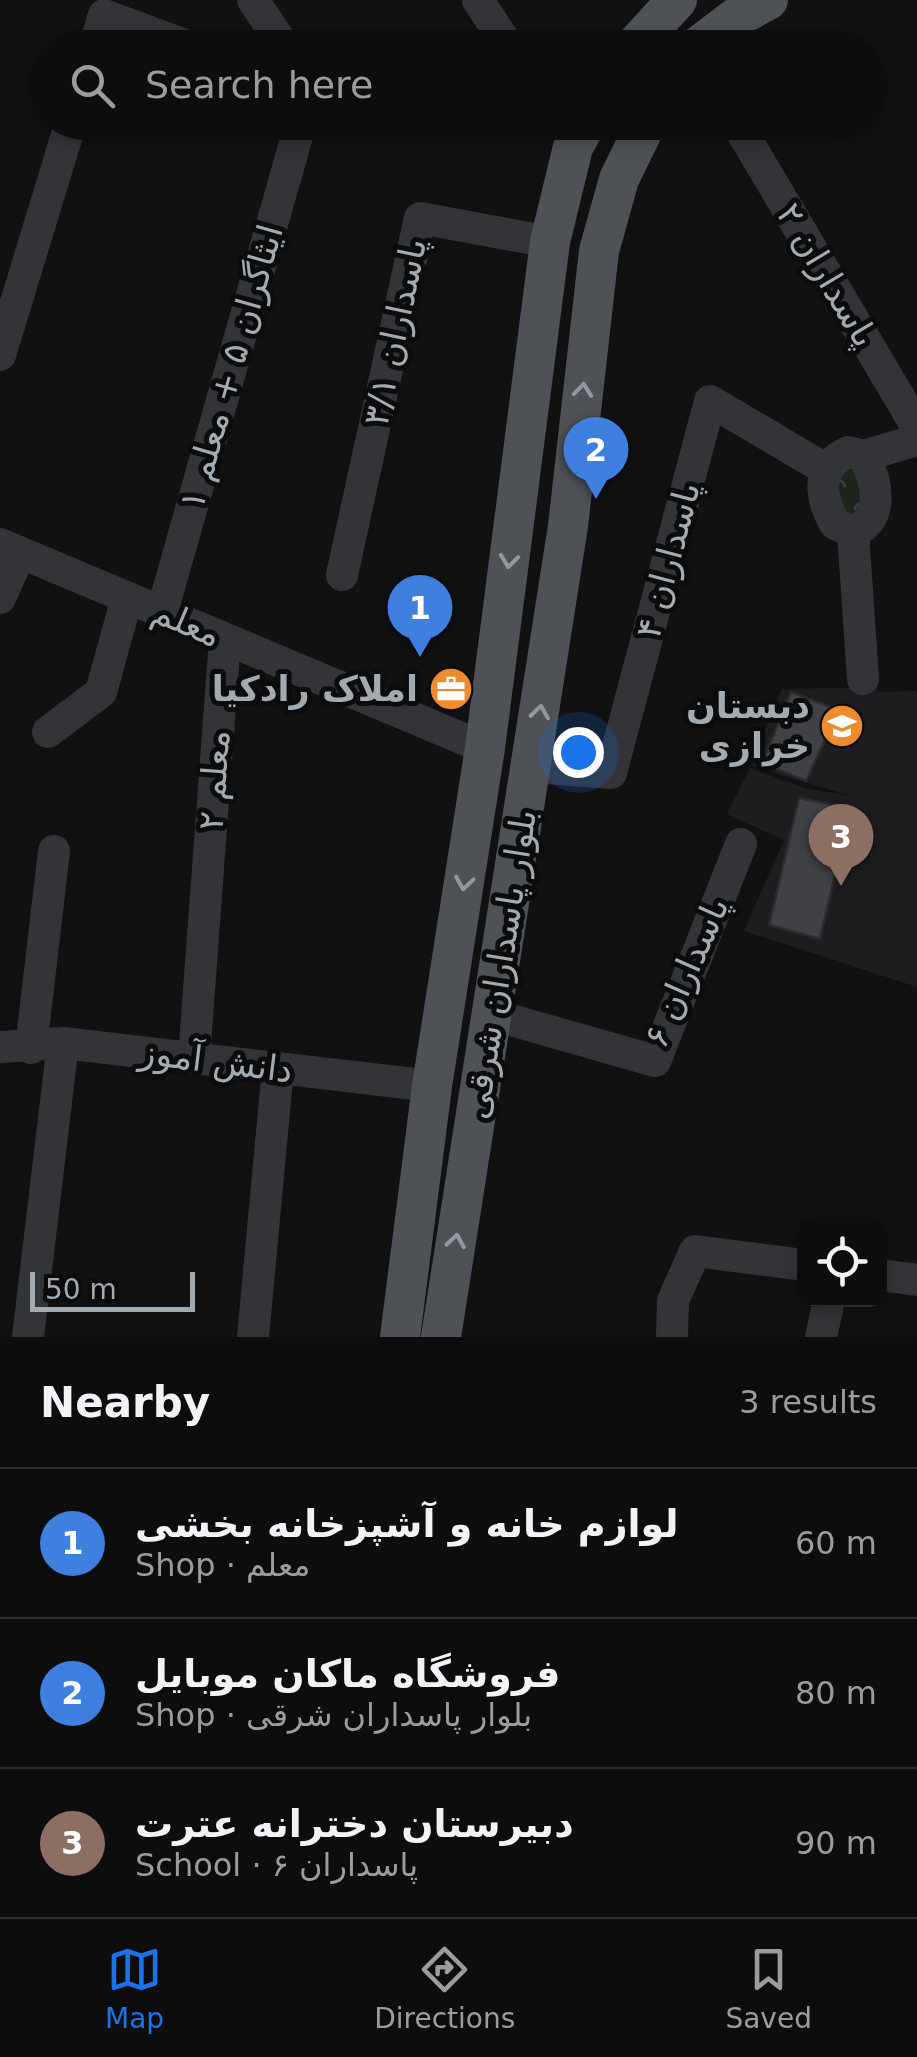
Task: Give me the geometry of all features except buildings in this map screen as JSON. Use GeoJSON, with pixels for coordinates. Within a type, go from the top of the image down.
{"type":"FeatureCollection","features":[{"type":"Feature","properties":{"kind":"main road"},"geometry":{"type":"LineString","coordinates":[[650,30],[677,0]]}},
{"type":"Feature","properties":{"kind":"main road"},"geometry":{"type":"LineString","coordinates":[[720,30],[768,0]]}},
{"type":"Feature","properties":{"kind":"main road","name":"بلوار پاسداران شرقی"},"geometry":{"type":"LineString","coordinates":[[400,1337],[432,1086],[485,748],[550,242],[570,140]]}},
{"type":"Feature","properties":{"kind":"main road","name":"بلوار پاسداران شرقی"},"geometry":{"type":"LineString","coordinates":[[442,1337],[568,526],[599,251],[619,179],[638,140]]}},
{"type":"Feature","properties":{"kind":"main road"},"geometry":{"type":"LineString","coordinates":[[515,512],[568,526]]}},
{"type":"Feature","properties":{"kind":"street"},"geometry":{"type":"LineString","coordinates":[[254,0],[273,30]]}},
{"type":"Feature","properties":{"kind":"street"},"geometry":{"type":"LineString","coordinates":[[478,0],[497,30]]}},
{"type":"Feature","properties":{"kind":"street"},"geometry":{"type":"LineString","coordinates":[[99,30],[104,15],[144,30]]}},
{"type":"Feature","properties":{"kind":"street"},"geometry":{"type":"LineString","coordinates":[[0,355],[66,140]]}},
{"type":"Feature","properties":{"kind":"street","name":"ایثاگران ۵ + معلم ۱"},"geometry":{"type":"LineString","coordinates":[[162,612],[296,140]]}},
{"type":"Feature","properties":{"kind":"street","name":"پاسداران ۲"},"geometry":{"type":"LineString","coordinates":[[747,140],[917,427]]}},
{"type":"Feature","properties":{"kind":"street","name":"پاسداران ۳/۱"},"geometry":{"type":"LineString","coordinates":[[342,575],[420,218],[550,242]]}},
{"type":"Feature","properties":{"kind":"street","name":"پاسداران ۴"},"geometry":{"type":"LineString","coordinates":[[532,767],[611,773],[710,401],[827,470]]}},
{"type":"Feature","properties":{"kind":"street"},"geometry":{"type":"LineString","coordinates":[[853,532],[836,524],[829,514],[824,489],[833,459],[848,452],[863,456],[917,440]]}},
{"type":"Feature","properties":{"kind":"street"},"geometry":{"type":"LineString","coordinates":[[853,532],[867,525],[875,506],[874,479],[863,456]]}},
{"type":"Feature","properties":{"kind":"street"},"geometry":{"type":"LineString","coordinates":[[853,532],[863,679]]}},
{"type":"Feature","properties":{"kind":"street"},"geometry":{"type":"LineString","coordinates":[[0,598],[10,548]]}},
{"type":"Feature","properties":{"kind":"street","name":"معلم"},"geometry":{"type":"LineString","coordinates":[[10,548],[485,748]]}},
{"type":"Feature","properties":{"kind":"street"},"geometry":{"type":"LineString","coordinates":[[48,732],[101,692],[127,598]]}},
{"type":"Feature","properties":{"kind":"street","name":"معلم ۲"},"geometry":{"type":"LineString","coordinates":[[194,1058],[225,639]]}},
{"type":"Feature","properties":{"kind":"street","name":"پاسداران ۶"},"geometry":{"type":"LineString","coordinates":[[490,1014],[654,1060],[741,844]]}},
{"type":"Feature","properties":{"kind":"street"},"geometry":{"type":"LineString","coordinates":[[28,1337],[31,1046],[54,851]]}},
{"type":"Feature","properties":{"kind":"street","name":"دانش آموز"},"geometry":{"type":"LineString","coordinates":[[31,1046],[194,1058],[432,1086]]}},
{"type":"Feature","properties":{"kind":"street"},"geometry":{"type":"LineString","coordinates":[[253,1337],[278,1068]]}},
{"type":"Feature","properties":{"kind":"street"},"geometry":{"type":"LineString","coordinates":[[672,1337],[673,1301],[695,1250],[797,1264]]}},
{"type":"Feature","properties":{"kind":"street"},"geometry":{"type":"LineString","coordinates":[[887,1275],[917,1280]]}},
{"type":"Feature","properties":{"kind":"street"},"geometry":{"type":"LineString","coordinates":[[821,1337],[827,1307]]}},
{"type":"Feature","properties":{"kind":"shaded area"},"geometry":{"type":"Polygon","coordinates":[[[876,687],[880,692],[917,691],[917,987],[744,931],[784,840],[727,814],[750,768],[807,789],[848,795],[752,766],[751,761],[782,689],[876,687]]]}},
{"type":"Feature","properties":{"kind":"green space"},"geometry":{"type":"Polygon","coordinates":[[[839,473],[858,473],[866,516],[841,515],[839,473]]]}},
{"type":"Feature","properties":{"kind":"place","name":"فروشگاه ماکان موبایل"},"geometry":{"type":"Point","coordinates":[596,499]}},
{"type":"Feature","properties":{"kind":"place","name":"لوازم خانه و آشپزخانه بخشی"},"geometry":{"type":"Point","coordinates":[420,657]}},
{"type":"Feature","properties":{"kind":"place","name":"املاک رادکیا"},"geometry":{"type":"Point","coordinates":[451,689]}},
{"type":"Feature","properties":{"kind":"place","name":"دبستان خرازی"},"geometry":{"type":"Point","coordinates":[842,726]}},
{"type":"Feature","properties":{"kind":"place","name":"دبیرستان دخترانه عترت"},"geometry":{"type":"Point","coordinates":[841,886]}}]}
